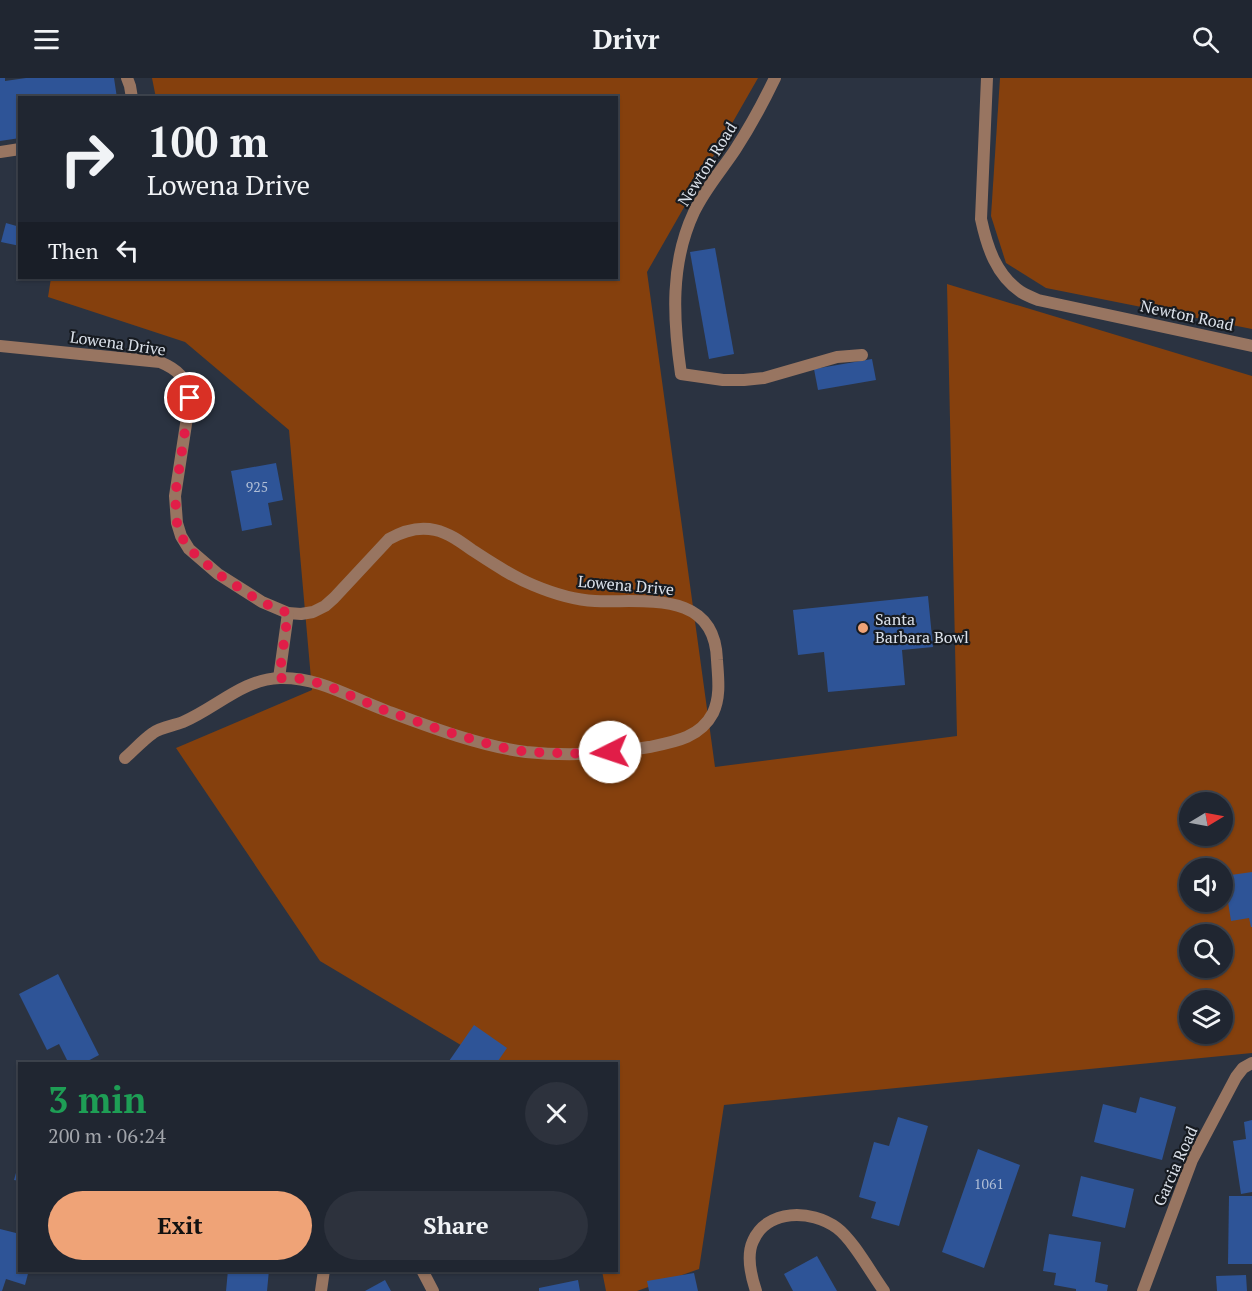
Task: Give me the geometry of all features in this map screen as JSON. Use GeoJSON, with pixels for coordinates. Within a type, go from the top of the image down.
{"type":"FeatureCollection","features":[{"type":"Feature","properties":{"kind":"street"},"geometry":{"type":"LineString","coordinates":[[127,78],[132,96]]}},
{"type":"Feature","properties":{"kind":"street","name":"Newton Road"},"geometry":{"type":"LineString","coordinates":[[775,78],[761,108],[694,212],[678,257],[674,314],[681,374],[723,380],[764,378],[837,357],[862,355]]}},
{"type":"Feature","properties":{"kind":"street","name":"Newton Road"},"geometry":{"type":"LineString","coordinates":[[987,78],[981,219],[985,241],[994,262],[1006,279],[1021,292],[1038,300],[1252,346]]}},
{"type":"Feature","properties":{"kind":"street"},"geometry":{"type":"LineString","coordinates":[[0,152],[18,149]]}},
{"type":"Feature","properties":{"kind":"street","name":"Lowena Drive"},"geometry":{"type":"LineString","coordinates":[[0,345],[160,362],[181,375],[190,398],[175,496],[177,523],[181,536],[189,549],[218,574],[261,602],[288,613],[313,612],[334,598],[389,539],[423,528],[447,533],[506,573],[562,596],[592,601],[662,602],[687,608],[708,626],[714,639],[718,665],[717,701],[704,725],[693,735],[677,741],[633,750],[588,754],[527,752],[499,747],[384,710],[328,686],[304,679],[279,678],[256,681],[184,721],[155,731],[125,758]]}},
{"type":"Feature","properties":{"kind":"street"},"geometry":{"type":"LineString","coordinates":[[279,678],[288,613]]}},
{"type":"Feature","properties":{"kind":"street","name":"Garcia Road"},"geometry":{"type":"LineString","coordinates":[[1143,1291],[1192,1160],[1236,1077],[1243,1068],[1252,1063]]}},
{"type":"Feature","properties":{"kind":"street"},"geometry":{"type":"LineString","coordinates":[[756,1291],[749,1256],[752,1242],[760,1230],[771,1221],[784,1215],[812,1216],[825,1221],[841,1232],[884,1291]]}},
{"type":"Feature","properties":{"kind":"street"},"geometry":{"type":"LineString","coordinates":[[321,1291],[324,1272]]}},
{"type":"Feature","properties":{"kind":"street"},"geometry":{"type":"LineString","coordinates":[[424,1272],[433,1291]]}},
{"type":"Feature","properties":{"kind":"shaded area"},"geometry":{"type":"Polygon","coordinates":[[[152,78],[758,78],[647,272],[715,767],[957,736],[947,284],[1252,376],[1252,1053],[724,1105],[699,1269],[637,1291],[606,1291],[602,1272],[618,1272],[618,1062],[489,1062],[320,961],[176,748],[312,690],[289,430],[185,342],[48,297],[51,279],[618,279],[618,96],[156,96],[152,78]]]}},
{"type":"Feature","properties":{"kind":"shaded area"},"geometry":{"type":"Polygon","coordinates":[[[1000,78],[1252,78],[1252,329],[1046,288],[1006,263],[991,216],[1000,78]]]}},
{"type":"Feature","properties":{"kind":"building"},"geometry":{"type":"Polygon","coordinates":[[[0,78],[5,78],[5,81],[26,78],[114,78],[117,96],[18,96],[18,138],[0,141],[0,78]]]}},
{"type":"Feature","properties":{"kind":"building"},"geometry":{"type":"Polygon","coordinates":[[[6,223],[18,226],[18,246],[1,242],[6,223]]]}},
{"type":"Feature","properties":{"kind":"building"},"geometry":{"type":"Polygon","coordinates":[[[715,248],[734,354],[709,359],[690,252],[715,248]]]}},
{"type":"Feature","properties":{"kind":"building"},"geometry":{"type":"Polygon","coordinates":[[[872,359],[876,380],[818,390],[814,369],[872,359]]]}},
{"type":"Feature","properties":{"kind":"building"},"geometry":{"type":"Polygon","coordinates":[[[276,463],[283,500],[268,503],[272,525],[242,531],[231,471],[276,463]]]}},
{"type":"Feature","properties":{"kind":"building","name":"Santa Barbara Bowl"},"geometry":{"type":"Polygon","coordinates":[[[928,596],[933,647],[902,650],[905,685],[828,692],[824,652],[798,655],[793,610],[928,596]]]}},
{"type":"Feature","properties":{"kind":"building"},"geometry":{"type":"Polygon","coordinates":[[[1252,872],[1252,927],[1249,918],[1231,921],[1233,875],[1252,872]]]}},
{"type":"Feature","properties":{"kind":"building"},"geometry":{"type":"Polygon","coordinates":[[[58,974],[99,1055],[86,1062],[68,1062],[59,1044],[47,1050],[19,994],[58,974]]]}},
{"type":"Feature","properties":{"kind":"building"},"geometry":{"type":"Polygon","coordinates":[[[474,1025],[507,1048],[497,1062],[448,1062],[474,1025]]]}},
{"type":"Feature","properties":{"kind":"building"},"geometry":{"type":"Polygon","coordinates":[[[1140,1097],[1176,1107],[1162,1160],[1094,1142],[1103,1104],[1136,1113],[1140,1097]]]}},
{"type":"Feature","properties":{"kind":"building"},"geometry":{"type":"Polygon","coordinates":[[[898,1117],[928,1126],[899,1226],[871,1218],[876,1202],[859,1197],[874,1142],[889,1146],[898,1117]]]}},
{"type":"Feature","properties":{"kind":"building"},"geometry":{"type":"Polygon","coordinates":[[[1252,1120],[1252,1192],[1241,1194],[1233,1141],[1246,1139],[1244,1122],[1252,1120]]]}},
{"type":"Feature","properties":{"kind":"building"},"geometry":{"type":"Polygon","coordinates":[[[978,1149],[1020,1165],[984,1268],[942,1252],[978,1149]]]}},
{"type":"Feature","properties":{"kind":"building"},"geometry":{"type":"Polygon","coordinates":[[[18,1166],[18,1181],[14,1180],[18,1166]]]}},
{"type":"Feature","properties":{"kind":"building"},"geometry":{"type":"Polygon","coordinates":[[[1081,1176],[1134,1189],[1125,1228],[1072,1216],[1081,1176]]]}},
{"type":"Feature","properties":{"kind":"building"},"geometry":{"type":"Polygon","coordinates":[[[1229,1196],[1252,1196],[1252,1264],[1228,1264],[1229,1196]]]}},
{"type":"Feature","properties":{"kind":"building"},"geometry":{"type":"Polygon","coordinates":[[[18,1227],[18,1272],[28,1272],[25,1285],[6,1279],[0,1291],[0,1229],[16,1233],[18,1227]]]}},
{"type":"Feature","properties":{"kind":"building"},"geometry":{"type":"Polygon","coordinates":[[[1049,1234],[1101,1242],[1095,1282],[1108,1285],[1107,1291],[1076,1291],[1076,1289],[1054,1285],[1056,1273],[1043,1271],[1049,1234]]]}},
{"type":"Feature","properties":{"kind":"building"},"geometry":{"type":"Polygon","coordinates":[[[817,1256],[837,1291],[793,1291],[784,1274],[817,1256]]]}},
{"type":"Feature","properties":{"kind":"building"},"geometry":{"type":"Polygon","coordinates":[[[228,1272],[269,1272],[267,1291],[226,1291],[228,1272]]]}},
{"type":"Feature","properties":{"kind":"building"},"geometry":{"type":"Polygon","coordinates":[[[694,1273],[698,1291],[649,1291],[647,1281],[694,1273]]]}},
{"type":"Feature","properties":{"kind":"building"},"geometry":{"type":"Polygon","coordinates":[[[1246,1275],[1247,1291],[1217,1291],[1216,1276],[1246,1275]]]}},
{"type":"Feature","properties":{"kind":"building"},"geometry":{"type":"Polygon","coordinates":[[[385,1280],[391,1291],[365,1291],[385,1280]]]}},
{"type":"Feature","properties":{"kind":"building"},"geometry":{"type":"Polygon","coordinates":[[[578,1280],[580,1291],[539,1291],[539,1288],[578,1280]]]}},
{"type":"Feature","properties":{"kind":"place","name":"Santa Barbara Bowl"},"geometry":{"type":"Point","coordinates":[863,628]}},
{"type":"Feature","properties":{"kind":"route"},"geometry":{"type":"LineString","coordinates":[[190,398],[175,496],[177,523],[181,536],[189,549],[218,574],[261,602],[288,613],[279,678],[304,679],[328,686],[384,710],[499,747],[527,752],[588,754],[610,752]]}}]}
